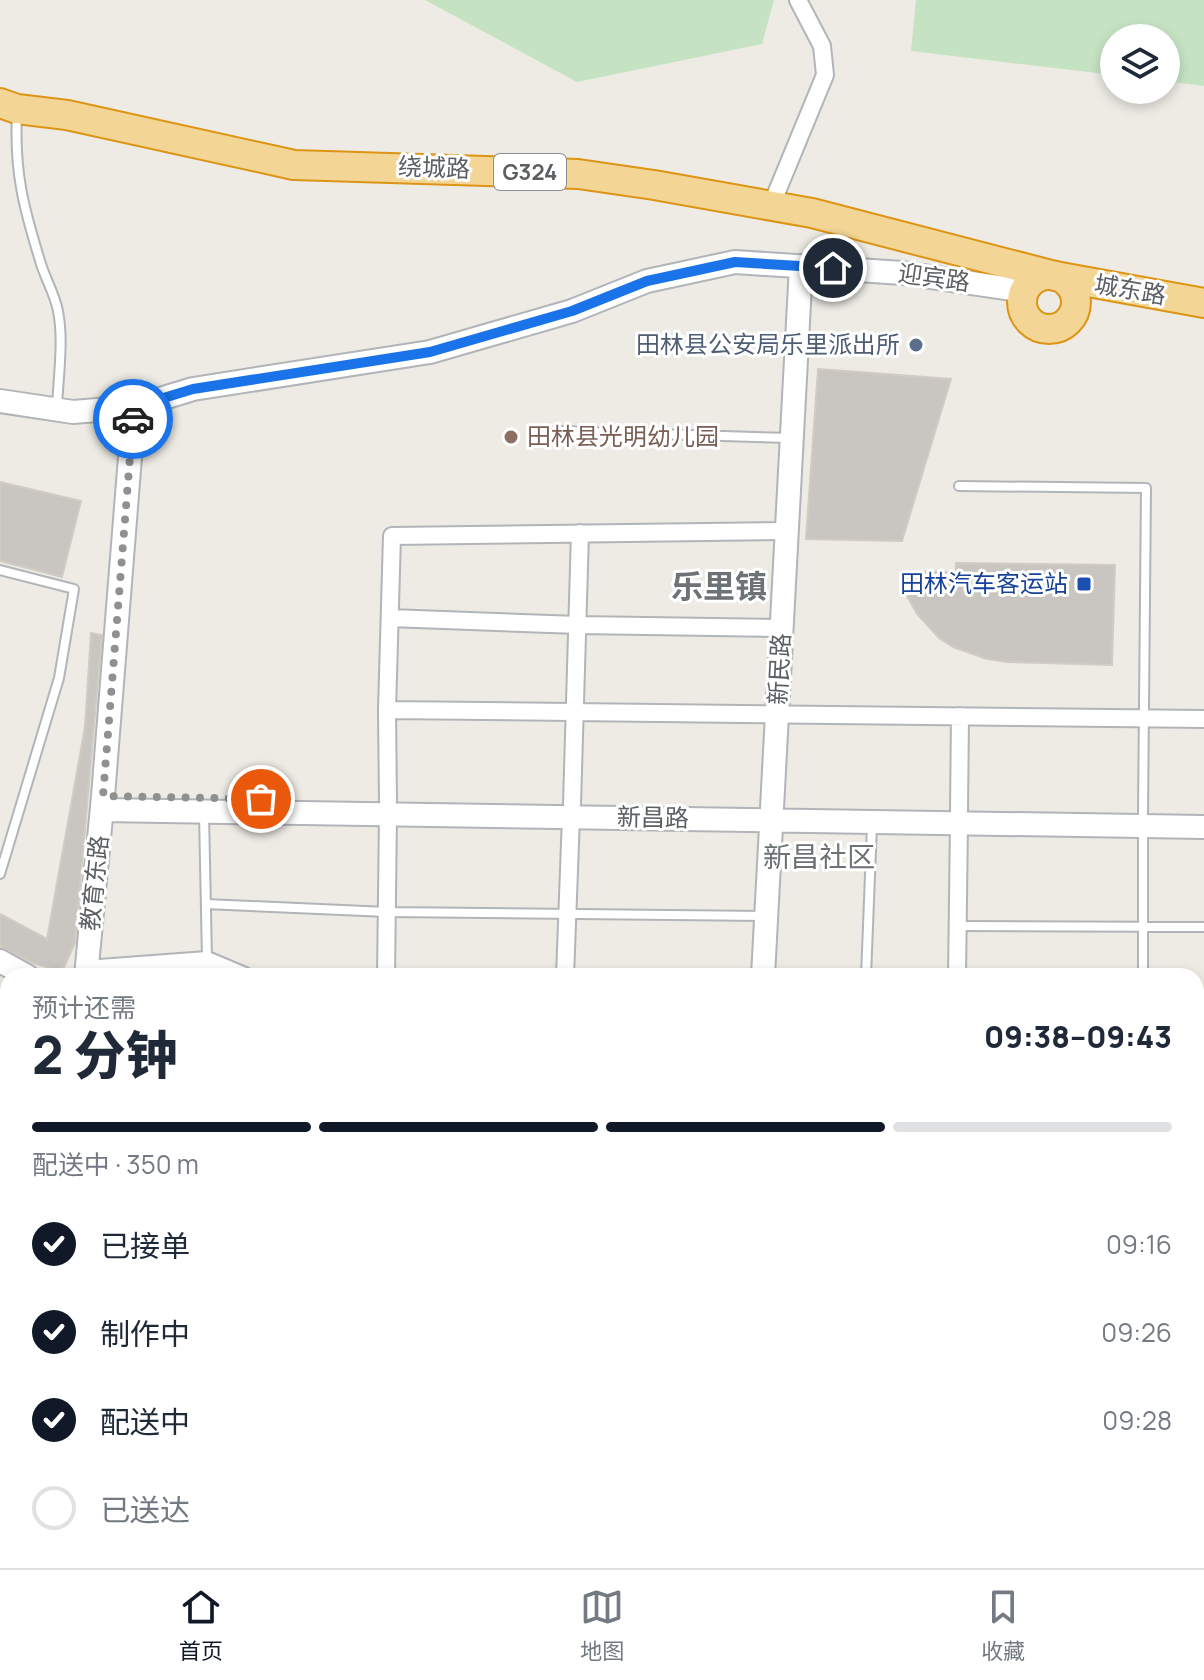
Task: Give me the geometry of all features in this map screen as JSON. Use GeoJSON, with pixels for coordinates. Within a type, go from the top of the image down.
{"type":"FeatureCollection","features":[{"type":"Feature","properties":{"kind":"highway","name":"绕城路"},"geometry":{"type":"LineString","coordinates":[[9,106],[67,115],[294,165],[578,174],[812,213],[1055,276]]}},
{"type":"Feature","properties":{"kind":"highway"},"geometry":{"type":"LineString","coordinates":[[1055,276],[1070,285],[1076,302],[1075,311],[1063,325],[1047,329],[1032,322],[1023,308],[1025,291],[1037,278],[1055,276]]}},
{"type":"Feature","properties":{"kind":"highway","name":"城东路"},"geometry":{"type":"LineString","coordinates":[[1055,276],[1204,303]]}},
{"type":"Feature","properties":{"kind":"street"},"geometry":{"type":"LineString","coordinates":[[771,206],[825,75],[822,46],[798,0]]}},
{"type":"Feature","properties":{"kind":"street","name":"迎宾路"},"geometry":{"type":"LineString","coordinates":[[0,401],[73,412],[134,407],[193,389],[430,352],[572,311],[647,281],[735,262],[903,273],[1025,291]]}},
{"type":"Feature","properties":{"kind":"street","name":"新民路"},"geometry":{"type":"LineString","coordinates":[[763,968],[801,266]]}},
{"type":"Feature","properties":{"kind":"street","name":"教育东路"},"geometry":{"type":"LineString","coordinates":[[86,968],[103,803],[134,407]]}},
{"type":"Feature","properties":{"kind":"street"},"geometry":{"type":"LineString","coordinates":[[386,968],[387,710],[392,536],[787,531]]}},
{"type":"Feature","properties":{"kind":"street"},"geometry":{"type":"LineString","coordinates":[[565,968],[580,533]]}},
{"type":"Feature","properties":{"kind":"street"},"geometry":{"type":"LineString","coordinates":[[390,618],[782,628]]}},
{"type":"Feature","properties":{"kind":"street"},"geometry":{"type":"LineString","coordinates":[[387,710],[1204,719]]}},
{"type":"Feature","properties":{"kind":"street"},"geometry":{"type":"LineString","coordinates":[[957,968],[960,716]]}},
{"type":"Feature","properties":{"kind":"street","name":"新昌路"},"geometry":{"type":"LineString","coordinates":[[103,803],[204,812],[388,808]]}},
{"type":"Feature","properties":{"kind":"street","name":"新昌路"},"geometry":{"type":"LineString","coordinates":[[103,803],[1143,820],[1204,827]]}},
{"type":"Feature","properties":{"kind":"street","name":"新昌路"},"geometry":{"type":"LineString","coordinates":[[771,814],[872,822],[959,817]]}},
{"type":"Feature","properties":{"kind":"street","name":"新昌路"},"geometry":{"type":"LineString","coordinates":[[1143,820],[1204,815]]}},
{"type":"Feature","properties":{"kind":"street"},"geometry":{"type":"LineString","coordinates":[[133,968],[207,960],[226,968]]}},
{"type":"Feature","properties":{"kind":"lane"},"geometry":{"type":"LineString","coordinates":[[9,106],[18,180],[42,268],[58,310],[57,410]]}},
{"type":"Feature","properties":{"kind":"lane"},"geometry":{"type":"LineString","coordinates":[[557,431],[792,438]]}},
{"type":"Feature","properties":{"kind":"lane"},"geometry":{"type":"LineString","coordinates":[[959,486],[1146,488],[1143,968]]}},
{"type":"Feature","properties":{"kind":"lane"},"geometry":{"type":"LineString","coordinates":[[0,570],[74,589],[59,678],[0,874]]}},
{"type":"Feature","properties":{"kind":"lane"},"geometry":{"type":"LineString","coordinates":[[204,812],[207,960]]}},
{"type":"Feature","properties":{"kind":"lane"},"geometry":{"type":"LineString","coordinates":[[866,968],[872,822]]}},
{"type":"Feature","properties":{"kind":"lane"},"geometry":{"type":"LineString","coordinates":[[206,904],[387,912],[766,916]]}},
{"type":"Feature","properties":{"kind":"lane"},"geometry":{"type":"LineString","coordinates":[[957,926],[1204,927]]}},
{"type":"Feature","properties":{"kind":"green space"},"geometry":{"type":"Polygon","coordinates":[[[425,0],[774,0],[762,44],[577,82],[425,0]]]}},
{"type":"Feature","properties":{"kind":"green space"},"geometry":{"type":"Polygon","coordinates":[[[916,0],[1204,0],[1204,86],[1180,83],[1180,24],[1100,24],[1100,73],[911,51],[916,0]]]}},
{"type":"Feature","properties":{"kind":"building"},"geometry":{"type":"Polygon","coordinates":[[[818,369],[951,379],[902,541],[806,539],[818,369]]]}},
{"type":"Feature","properties":{"kind":"building"},"geometry":{"type":"Polygon","coordinates":[[[0,482],[81,501],[62,577],[0,561],[0,482]]]}},
{"type":"Feature","properties":{"kind":"building"},"geometry":{"type":"Polygon","coordinates":[[[956,563],[1115,565],[1112,665],[987,659],[953,647],[939,638],[917,614],[904,591],[901,571],[956,572],[956,563]]]}},
{"type":"Feature","properties":{"kind":"building"},"geometry":{"type":"Polygon","coordinates":[[[91,633],[102,635],[75,943],[64,967],[50,968],[0,947],[0,914],[47,939],[85,727],[91,633]]]}},
{"type":"Feature","properties":{"kind":"way so far"},"geometry":{"type":"LineString","coordinates":[[133,419],[103,796],[261,799]]}},
{"type":"Feature","properties":{"kind":"place","name":"田林县公安局乐里派出所"},"geometry":{"type":"Point","coordinates":[916,345]}},
{"type":"Feature","properties":{"kind":"place","name":"田林县光明幼儿园"},"geometry":{"type":"Point","coordinates":[511,437]}},
{"type":"Feature","properties":{"kind":"place","name":"田林汽车客运站"},"geometry":{"type":"Point","coordinates":[1084,584]}},
{"type":"Feature","properties":{"kind":"district","name":"乐里镇"},"geometry":{"type":"Point","coordinates":[719,587]}},
{"type":"Feature","properties":{"kind":"district","name":"新昌社区"},"geometry":{"type":"Point","coordinates":[819,857]}},
{"type":"Feature","properties":{"kind":"route"},"geometry":{"type":"LineString","coordinates":[[133,419],[134,407],[193,389],[430,352],[572,311],[647,281],[676,274],[735,262],[833,268]]}}]}
